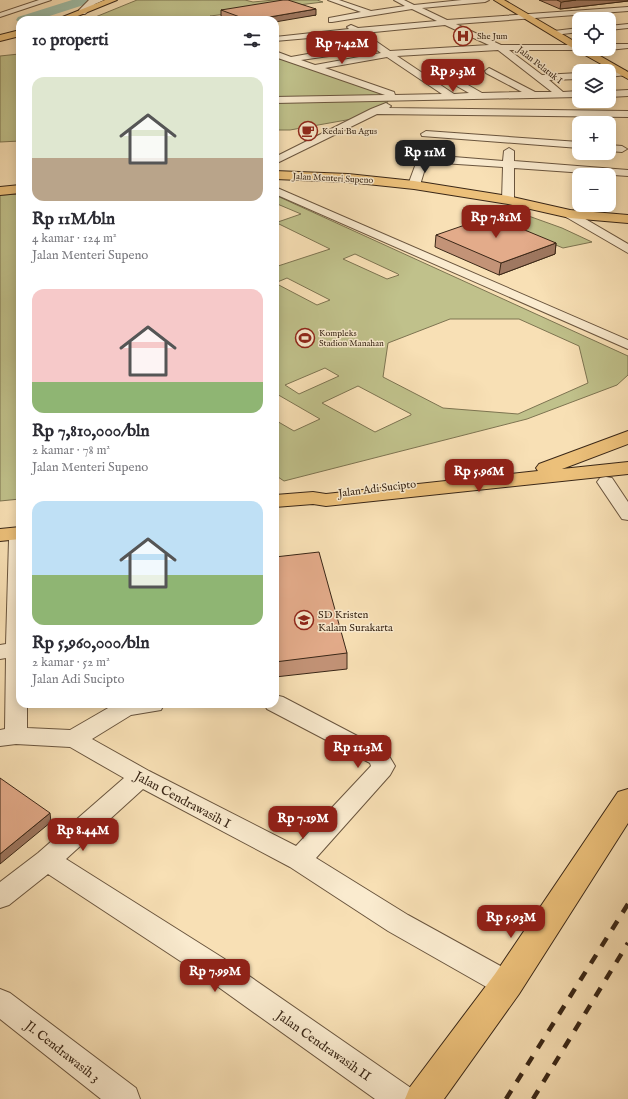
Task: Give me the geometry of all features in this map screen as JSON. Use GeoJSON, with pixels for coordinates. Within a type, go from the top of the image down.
{"type":"FeatureCollection","features":[{"type":"Feature","properties":{"kind":"main road"},"geometry":{"type":"LineString","coordinates":[[71,16],[113,0]]}},
{"type":"Feature","properties":{"kind":"main road"},"geometry":{"type":"LineString","coordinates":[[84,16],[123,0]]}},
{"type":"Feature","properties":{"kind":"main road"},"geometry":{"type":"LineString","coordinates":[[498,0],[572,43]]}},
{"type":"Feature","properties":{"kind":"main road"},"geometry":{"type":"LineString","coordinates":[[0,38],[16,34]]}},
{"type":"Feature","properties":{"kind":"main road"},"geometry":{"type":"LineString","coordinates":[[0,42],[16,38]]}},
{"type":"Feature","properties":{"kind":"main road"},"geometry":{"type":"LineString","coordinates":[[594,56],[625,75]]}},
{"type":"Feature","properties":{"kind":"main road","name":"Jalan Menteri Supeno"},"geometry":{"type":"LineString","coordinates":[[279,175],[348,178],[414,185],[508,200],[570,214],[628,219]]}},
{"type":"Feature","properties":{"kind":"main road"},"geometry":{"type":"LineString","coordinates":[[0,191],[16,189]]}},
{"type":"Feature","properties":{"kind":"main road","name":"Jalan Adi Sucipto"},"geometry":{"type":"LineString","coordinates":[[279,507],[319,501],[348,492],[539,470],[588,454],[628,437]]}},
{"type":"Feature","properties":{"kind":"main road"},"geometry":{"type":"LineString","coordinates":[[319,501],[628,468]]}},
{"type":"Feature","properties":{"kind":"main road","name":"Jalan Adi Sucipto"},"geometry":{"type":"LineString","coordinates":[[279,501],[319,501],[340,504],[628,481]]}},
{"type":"Feature","properties":{"kind":"main road"},"geometry":{"type":"LineString","coordinates":[[0,529],[15,534]]}},
{"type":"Feature","properties":{"kind":"main road"},"geometry":{"type":"LineString","coordinates":[[423,1099],[507,984],[628,800]]}},
{"type":"Feature","properties":{"kind":"street"},"geometry":{"type":"LineString","coordinates":[[13,3],[41,0]]}},
{"type":"Feature","properties":{"kind":"street"},"geometry":{"type":"LineString","coordinates":[[0,15],[47,0]]}},
{"type":"Feature","properties":{"kind":"street"},"geometry":{"type":"LineString","coordinates":[[332,0],[370,13]]}},
{"type":"Feature","properties":{"kind":"street","name":"Jalan Pelatuk I"},"geometry":{"type":"LineString","coordinates":[[398,0],[500,47],[562,95]]}},
{"type":"Feature","properties":{"kind":"street"},"geometry":{"type":"LineString","coordinates":[[326,21],[450,1],[485,0]]}},
{"type":"Feature","properties":{"kind":"street"},"geometry":{"type":"LineString","coordinates":[[82,12],[91,1]]}},
{"type":"Feature","properties":{"kind":"street"},"geometry":{"type":"LineString","coordinates":[[593,2],[616,10]]}},
{"type":"Feature","properties":{"kind":"street"},"geometry":{"type":"LineString","coordinates":[[279,39],[447,22],[628,9]]}},
{"type":"Feature","properties":{"kind":"street"},"geometry":{"type":"LineString","coordinates":[[340,19],[388,54],[453,97]]}},
{"type":"Feature","properties":{"kind":"street"},"geometry":{"type":"LineString","coordinates":[[616,27],[628,26]]}},
{"type":"Feature","properties":{"kind":"street"},"geometry":{"type":"LineString","coordinates":[[554,32],[572,31]]}},
{"type":"Feature","properties":{"kind":"street"},"geometry":{"type":"LineString","coordinates":[[453,35],[468,32]]}},
{"type":"Feature","properties":{"kind":"street"},"geometry":{"type":"LineString","coordinates":[[362,48],[392,44]]}},
{"type":"Feature","properties":{"kind":"street"},"geometry":{"type":"LineString","coordinates":[[616,47],[628,46]]}},
{"type":"Feature","properties":{"kind":"street"},"geometry":{"type":"LineString","coordinates":[[318,68],[388,54],[500,47],[572,49]]}},
{"type":"Feature","properties":{"kind":"street"},"geometry":{"type":"LineString","coordinates":[[291,59],[347,50]]}},
{"type":"Feature","properties":{"kind":"street"},"geometry":{"type":"LineString","coordinates":[[279,55],[349,79],[389,89],[401,98]]}},
{"type":"Feature","properties":{"kind":"street"},"geometry":{"type":"LineString","coordinates":[[437,71],[480,96]]}},
{"type":"Feature","properties":{"kind":"street"},"geometry":{"type":"LineString","coordinates":[[489,71],[535,95]]}},
{"type":"Feature","properties":{"kind":"street"},"geometry":{"type":"LineString","coordinates":[[539,78],[572,76]]}},
{"type":"Feature","properties":{"kind":"street"},"geometry":{"type":"LineString","coordinates":[[349,79],[370,77]]}},
{"type":"Feature","properties":{"kind":"street"},"geometry":{"type":"LineString","coordinates":[[616,94],[628,93]]}},
{"type":"Feature","properties":{"kind":"street"},"geometry":{"type":"LineString","coordinates":[[279,100],[572,94]]}},
{"type":"Feature","properties":{"kind":"street"},"geometry":{"type":"LineString","coordinates":[[279,160],[401,98]]}},
{"type":"Feature","properties":{"kind":"street"},"geometry":{"type":"LineString","coordinates":[[374,111],[425,113],[628,114]]}},
{"type":"Feature","properties":{"kind":"street"},"geometry":{"type":"LineString","coordinates":[[414,185],[423,158],[426,134],[425,113]]}},
{"type":"Feature","properties":{"kind":"street"},"geometry":{"type":"LineString","coordinates":[[508,200],[511,114]]}},
{"type":"Feature","properties":{"kind":"street"},"geometry":{"type":"LineString","coordinates":[[426,134],[572,144]]}},
{"type":"Feature","properties":{"kind":"street"},"geometry":{"type":"LineString","coordinates":[[616,149],[622,149]]}},
{"type":"Feature","properties":{"kind":"street"},"geometry":{"type":"LineString","coordinates":[[423,158],[628,173]]}},
{"type":"Feature","properties":{"kind":"street"},"geometry":{"type":"LineString","coordinates":[[279,192],[628,345]]}},
{"type":"Feature","properties":{"kind":"street"},"geometry":{"type":"LineString","coordinates":[[570,214],[628,249]]}},
{"type":"Feature","properties":{"kind":"street"},"geometry":{"type":"LineString","coordinates":[[606,482],[628,515]]}},
{"type":"Feature","properties":{"kind":"street"},"geometry":{"type":"LineString","coordinates":[[8,737],[9,651],[15,534]]}},
{"type":"Feature","properties":{"kind":"street"},"geometry":{"type":"LineString","coordinates":[[279,705],[378,757],[383,766],[382,769],[299,860]]}},
{"type":"Feature","properties":{"kind":"street"},"geometry":{"type":"LineString","coordinates":[[74,739],[126,708]]}},
{"type":"Feature","properties":{"kind":"street","name":"Jalan Cendrawasih I"},"geometry":{"type":"LineString","coordinates":[[8,737],[74,739],[141,777],[299,860],[398,923],[507,984]]}},
{"type":"Feature","properties":{"kind":"street"},"geometry":{"type":"LineString","coordinates":[[0,897],[47,860],[141,777]]}},
{"type":"Feature","properties":{"kind":"street","name":"Jalan Cendrawasih II"},"geometry":{"type":"LineString","coordinates":[[47,860],[213,967],[400,1099]]}},
{"type":"Feature","properties":{"kind":"street","name":"Jl. Cendrawasih 3"},"geometry":{"type":"LineString","coordinates":[[0,1002],[125,1099]]}},
{"type":"Feature","properties":{"kind":"green space"},"geometry":{"type":"Polygon","coordinates":[[[137,0],[245,0],[253,2],[274,0],[317,0],[323,2],[210,16],[98,16],[137,0]]]}},
{"type":"Feature","properties":{"kind":"green space"},"geometry":{"type":"Polygon","coordinates":[[[16,54],[16,141],[0,142],[0,56],[16,54]]]}},
{"type":"Feature","properties":{"kind":"green space"},"geometry":{"type":"Polygon","coordinates":[[[279,58],[385,94],[388,102],[352,119],[290,130],[279,130],[279,58]]]}},
{"type":"Feature","properties":{"kind":"green space"},"geometry":{"type":"Polygon","coordinates":[[[16,194],[16,499],[0,501],[0,195],[16,194]]]}},
{"type":"Feature","properties":{"kind":"green space","name":"Kompleks Stadion Manahan"},"geometry":{"type":"Polygon","coordinates":[[[279,197],[628,356],[628,375],[617,385],[527,419],[284,481],[279,478],[279,422],[294,431],[320,419],[279,395],[279,285],[317,305],[330,300],[287,278],[279,281],[279,266],[330,249],[279,224],[279,222],[301,214],[279,205],[279,197]],[[355,254],[343,259],[387,279],[399,275],[398,274],[355,254]],[[450,319],[388,343],[383,377],[443,408],[518,414],[588,383],[579,346],[519,319],[450,319]],[[325,368],[285,385],[299,394],[339,376],[325,368]],[[358,386],[322,403],[375,432],[411,415],[411,414],[358,386]]]}},
{"type":"Feature","properties":{"kind":"green space"},"geometry":{"type":"Polygon","coordinates":[[[523,214],[562,228],[592,242],[563,248],[508,225],[523,214]]]}},
{"type":"Feature","properties":{"kind":"building"},"geometry":{"type":"Polygon","coordinates":[[[283,0],[288,0],[316,9],[275,16],[237,16],[221,10],[283,0]]]}},
{"type":"Feature","properties":{"kind":"building"},"geometry":{"type":"Polygon","coordinates":[[[557,0],[576,0],[561,2],[557,0]]]}},
{"type":"Feature","properties":{"kind":"building"},"geometry":{"type":"Polygon","coordinates":[[[491,216],[556,243],[501,263],[436,235],[491,216]]]}},
{"type":"Feature","properties":{"kind":"building","name":"SD Kristen Kalam Surakarta"},"geometry":{"type":"Polygon","coordinates":[[[319,552],[347,653],[279,662],[279,557],[319,552]]]}},
{"type":"Feature","properties":{"kind":"building"},"geometry":{"type":"Polygon","coordinates":[[[0,778],[50,813],[0,854],[0,778]]]}},
{"type":"Feature","properties":{"kind":"waterway"},"geometry":{"type":"LineString","coordinates":[[35,16],[85,0]]}},
{"type":"Feature","properties":{"kind":"railway"},"geometry":{"type":"LineString","coordinates":[[506,1099],[628,904]]}},
{"type":"Feature","properties":{"kind":"railway"},"geometry":{"type":"LineString","coordinates":[[533,1099],[628,943]]}},
{"type":"Feature","properties":{"kind":"place","name":"She Jum"},"geometry":{"type":"Point","coordinates":[463,36]}},
{"type":"Feature","properties":{"kind":"place","name":"Kedai Bu Agus"},"geometry":{"type":"Point","coordinates":[308,131]}},
{"type":"Feature","properties":{"kind":"place","name":"Kompleks Stadion Manahan"},"geometry":{"type":"Point","coordinates":[305,338]}},
{"type":"Feature","properties":{"kind":"place","name":"SD Kristen Kalam Surakarta"},"geometry":{"type":"Point","coordinates":[304,620]}}]}
